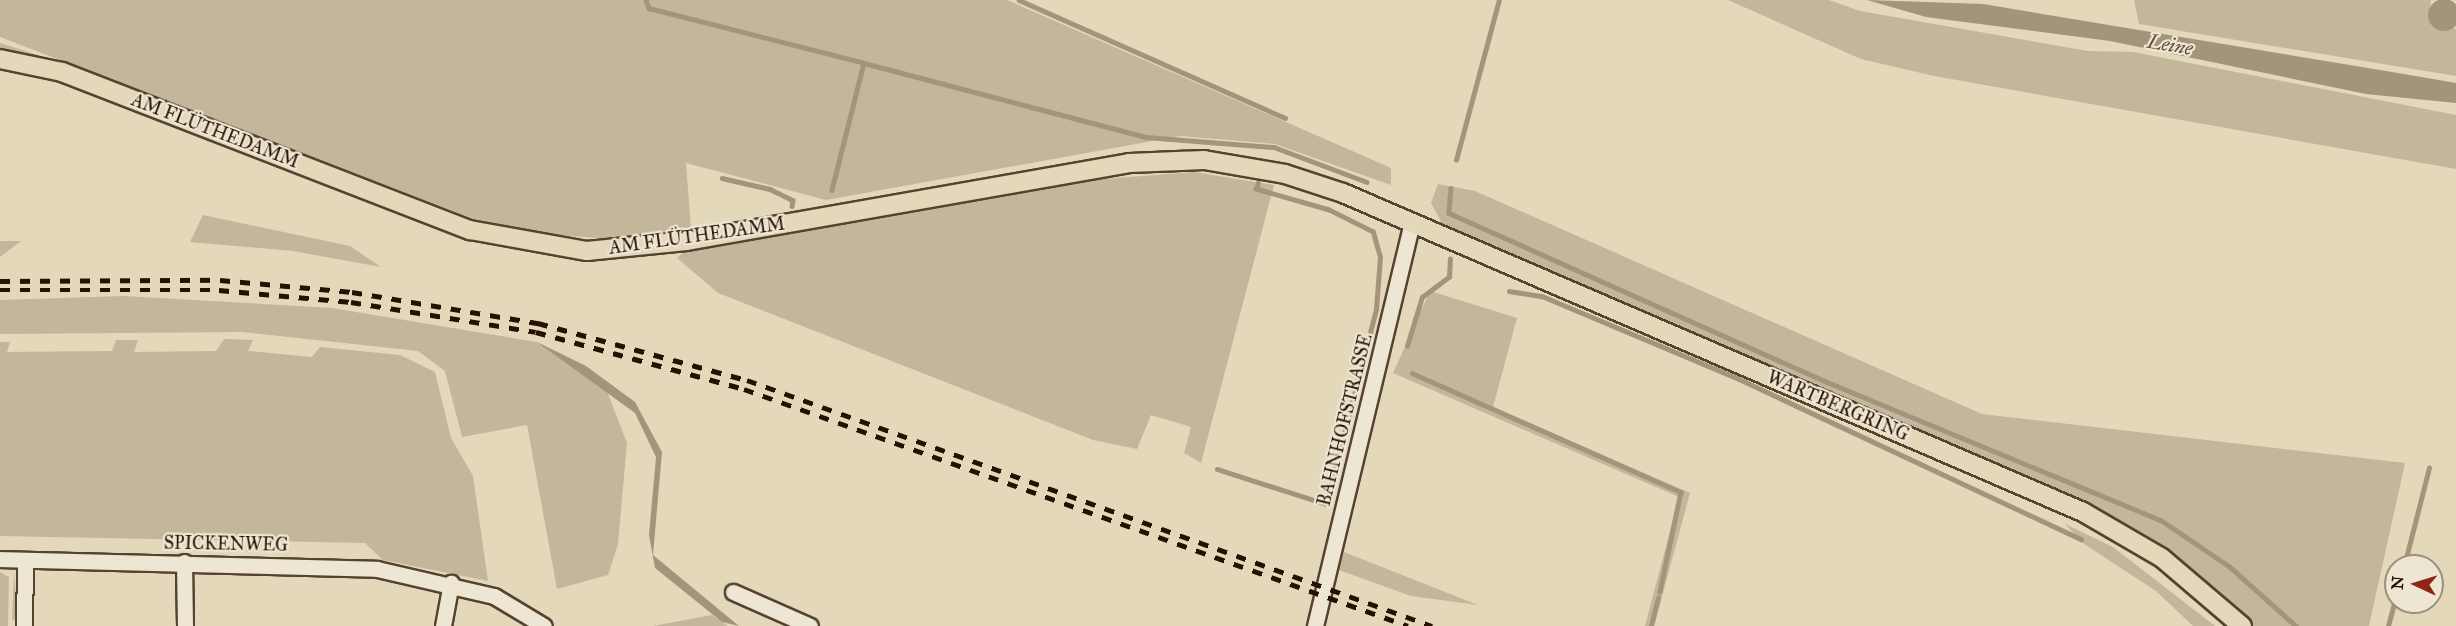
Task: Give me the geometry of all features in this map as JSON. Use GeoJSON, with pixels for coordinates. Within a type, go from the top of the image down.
{"type":"FeatureCollection","features":[{"type":"Feature","properties":{"kind":"main road","name":"AM FLÜTHEDAMM"},"geometry":{"type":"LineString","coordinates":[[0,59],[62,72],[470,230],[532,245],[600,250],[687,241],[1062,173],[1178,159],[1285,174],[1412,222]]}},
{"type":"Feature","properties":{"kind":"main road","name":"WARTBERGRING"},"geometry":{"type":"LineString","coordinates":[[1412,222],[2083,512],[2162,558],[2242,626]]}},
{"type":"Feature","properties":{"kind":"street","name":"BAHNHOFSTRASSE"},"geometry":{"type":"LineString","coordinates":[[1315,626],[1412,222]]}},
{"type":"Feature","properties":{"kind":"street","name":"SPICKENWEG"},"geometry":{"type":"LineString","coordinates":[[0,559],[356,567],[451,583],[513,605],[544,626]]}},
{"type":"Feature","properties":{"kind":"street"},"geometry":{"type":"LineString","coordinates":[[24,626],[25,560]]}},
{"type":"Feature","properties":{"kind":"street"},"geometry":{"type":"LineString","coordinates":[[184,562],[184,626]]}},
{"type":"Feature","properties":{"kind":"street"},"geometry":{"type":"LineString","coordinates":[[443,626],[451,583]]}},
{"type":"Feature","properties":{"kind":"street"},"geometry":{"type":"LineString","coordinates":[[733,592],[810,626]]}},
{"type":"Feature","properties":{"kind":"shaded area"},"geometry":{"type":"Polygon","coordinates":[[[0,0],[1007,0],[1391,168],[1391,185],[1275,144],[1180,136],[826,200],[686,163],[691,229],[612,239],[542,234],[477,220],[0,37],[0,0]]]}},
{"type":"Feature","properties":{"kind":"shaded area"},"geometry":{"type":"Polygon","coordinates":[[[1728,0],[1829,0],[1860,11],[2088,51],[2133,52],[2456,115],[2456,169],[1934,76],[1861,59],[1728,0]]]}},
{"type":"Feature","properties":{"kind":"shaded area"},"geometry":{"type":"Polygon","coordinates":[[[2134,0],[2431,0],[2429,19],[2456,29],[2456,76],[2139,24],[2134,0]]]}},
{"type":"Feature","properties":{"kind":"shaded area"},"geometry":{"type":"Polygon","coordinates":[[[0,43],[38,55],[63,65],[0,52],[0,43]]]}},
{"type":"Feature","properties":{"kind":"shaded area"},"geometry":{"type":"Polygon","coordinates":[[[1194,172],[1274,185],[1201,463],[1184,453],[1191,427],[1151,415],[1137,449],[1093,440],[718,293],[677,258],[690,247],[1078,181],[1194,172]]]}},
{"type":"Feature","properties":{"kind":"shaded area"},"geometry":{"type":"Polygon","coordinates":[[[1438,184],[1475,191],[1982,414],[2405,463],[2369,626],[2250,626],[2180,563],[1443,225],[1431,203],[1438,184]]]}},
{"type":"Feature","properties":{"kind":"shaded area"},"geometry":{"type":"Polygon","coordinates":[[[203,215],[350,246],[381,267],[293,251],[190,242],[203,215]]]}},
{"type":"Feature","properties":{"kind":"shaded area"},"geometry":{"type":"Polygon","coordinates":[[[0,241],[21,241],[0,257],[0,241]]]}},
{"type":"Feature","properties":{"kind":"shaded area"},"geometry":{"type":"Polygon","coordinates":[[[1430,291],[1517,318],[1493,407],[1690,493],[1654,626],[1645,626],[1679,497],[1393,373],[1430,291]]]}},
{"type":"Feature","properties":{"kind":"shaded area"},"geometry":{"type":"Polygon","coordinates":[[[124,296],[332,308],[537,342],[605,386],[627,443],[618,544],[608,575],[557,589],[527,425],[462,437],[445,371],[418,351],[242,332],[0,334],[0,300],[124,296]]]}},
{"type":"Feature","properties":{"kind":"shaded area"},"geometry":{"type":"Polygon","coordinates":[[[224,339],[253,340],[248,351],[312,357],[320,347],[400,355],[435,372],[451,438],[473,476],[488,581],[383,560],[365,543],[0,536],[0,342],[10,342],[7,352],[112,351],[116,340],[138,340],[134,352],[216,351],[224,339]]]}},
{"type":"Feature","properties":{"kind":"shaded area"},"geometry":{"type":"Polygon","coordinates":[[[2065,524],[2113,547],[2215,626],[2193,626],[2156,591],[2084,544],[2065,524]]]}},
{"type":"Feature","properties":{"kind":"shaded area"},"geometry":{"type":"Polygon","coordinates":[[[1344,552],[1478,605],[1411,596],[1339,570],[1344,552]]]}},
{"type":"Feature","properties":{"kind":"shaded area"},"geometry":{"type":"Polygon","coordinates":[[[0,572],[9,577],[8,626],[0,626],[0,572]]]}},
{"type":"Feature","properties":{"kind":"shaded area"},"geometry":{"type":"Polygon","coordinates":[[[14,572],[18,617],[12,621],[14,572]]]}},
{"type":"Feature","properties":{"kind":"shaded area"},"geometry":{"type":"Polygon","coordinates":[[[712,615],[728,626],[653,626],[712,615]]]}},
{"type":"Feature","properties":{"kind":"water"},"geometry":{"type":"Polygon","coordinates":[[[2444,-1],[2455,4],[2460,15],[2455,26],[2444,31],[2433,26],[2428,15],[2433,4],[2444,-1]]]}},
{"type":"Feature","properties":{"kind":"water","name":"Leine"},"geometry":{"type":"Polygon","coordinates":[[[1867,0],[1983,4],[2456,83],[2456,103],[2366,94],[2110,41],[1926,17],[1867,0]]]}},
{"type":"Feature","properties":{"kind":"water"},"geometry":{"type":"Polygon","coordinates":[[[537,342],[586,366],[635,402],[662,452],[653,555],[739,626],[722,622],[655,568],[649,535],[656,457],[635,413],[537,342]]]}},
{"type":"Feature","properties":{"kind":"waterway"},"geometry":{"type":"LineString","coordinates":[[646,0],[649,8],[864,63],[832,190]]}},
{"type":"Feature","properties":{"kind":"waterway"},"geometry":{"type":"LineString","coordinates":[[1019,0],[1285,118]]}},
{"type":"Feature","properties":{"kind":"waterway"},"geometry":{"type":"LineString","coordinates":[[1456,160],[1499,0]]}},
{"type":"Feature","properties":{"kind":"waterway"},"geometry":{"type":"LineString","coordinates":[[864,63],[1146,137],[1274,147],[1367,182]]}},
{"type":"Feature","properties":{"kind":"waterway"},"geometry":{"type":"LineString","coordinates":[[722,178],[770,189],[793,200],[792,206]]}},
{"type":"Feature","properties":{"kind":"waterway"},"geometry":{"type":"LineString","coordinates":[[1217,469],[1326,504],[1376,309],[1380,257],[1373,232],[1329,210],[1256,189],[1258,183]]}},
{"type":"Feature","properties":{"kind":"waterway"},"geometry":{"type":"LineString","coordinates":[[1451,188],[1449,213],[1832,384],[2161,520],[2229,566],[2296,626]]}},
{"type":"Feature","properties":{"kind":"waterway"},"geometry":{"type":"LineString","coordinates":[[1407,346],[1422,297],[1449,277],[1450,259]]}},
{"type":"Feature","properties":{"kind":"waterway"},"geometry":{"type":"LineString","coordinates":[[1509,291],[1542,296],[1737,378],[2081,539]]}},
{"type":"Feature","properties":{"kind":"waterway"},"geometry":{"type":"LineString","coordinates":[[1412,373],[1681,492],[1660,592]]}},
{"type":"Feature","properties":{"kind":"waterway"},"geometry":{"type":"LineString","coordinates":[[2407,554],[2429,468]]}},
{"type":"Feature","properties":{"kind":"waterway"},"geometry":{"type":"LineString","coordinates":[[1651,626],[1658,598]]}},
{"type":"Feature","properties":{"kind":"waterway"},"geometry":{"type":"LineString","coordinates":[[2388,626],[2391,614]]}},
{"type":"Feature","properties":{"kind":"railway"},"geometry":{"type":"LineString","coordinates":[[0,281],[220,280],[352,292],[538,323],[747,380],[1432,626]]}},
{"type":"Feature","properties":{"kind":"railway"},"geometry":{"type":"LineString","coordinates":[[0,290],[219,290],[351,302],[536,332],[744,389],[1408,626]]}}]}
